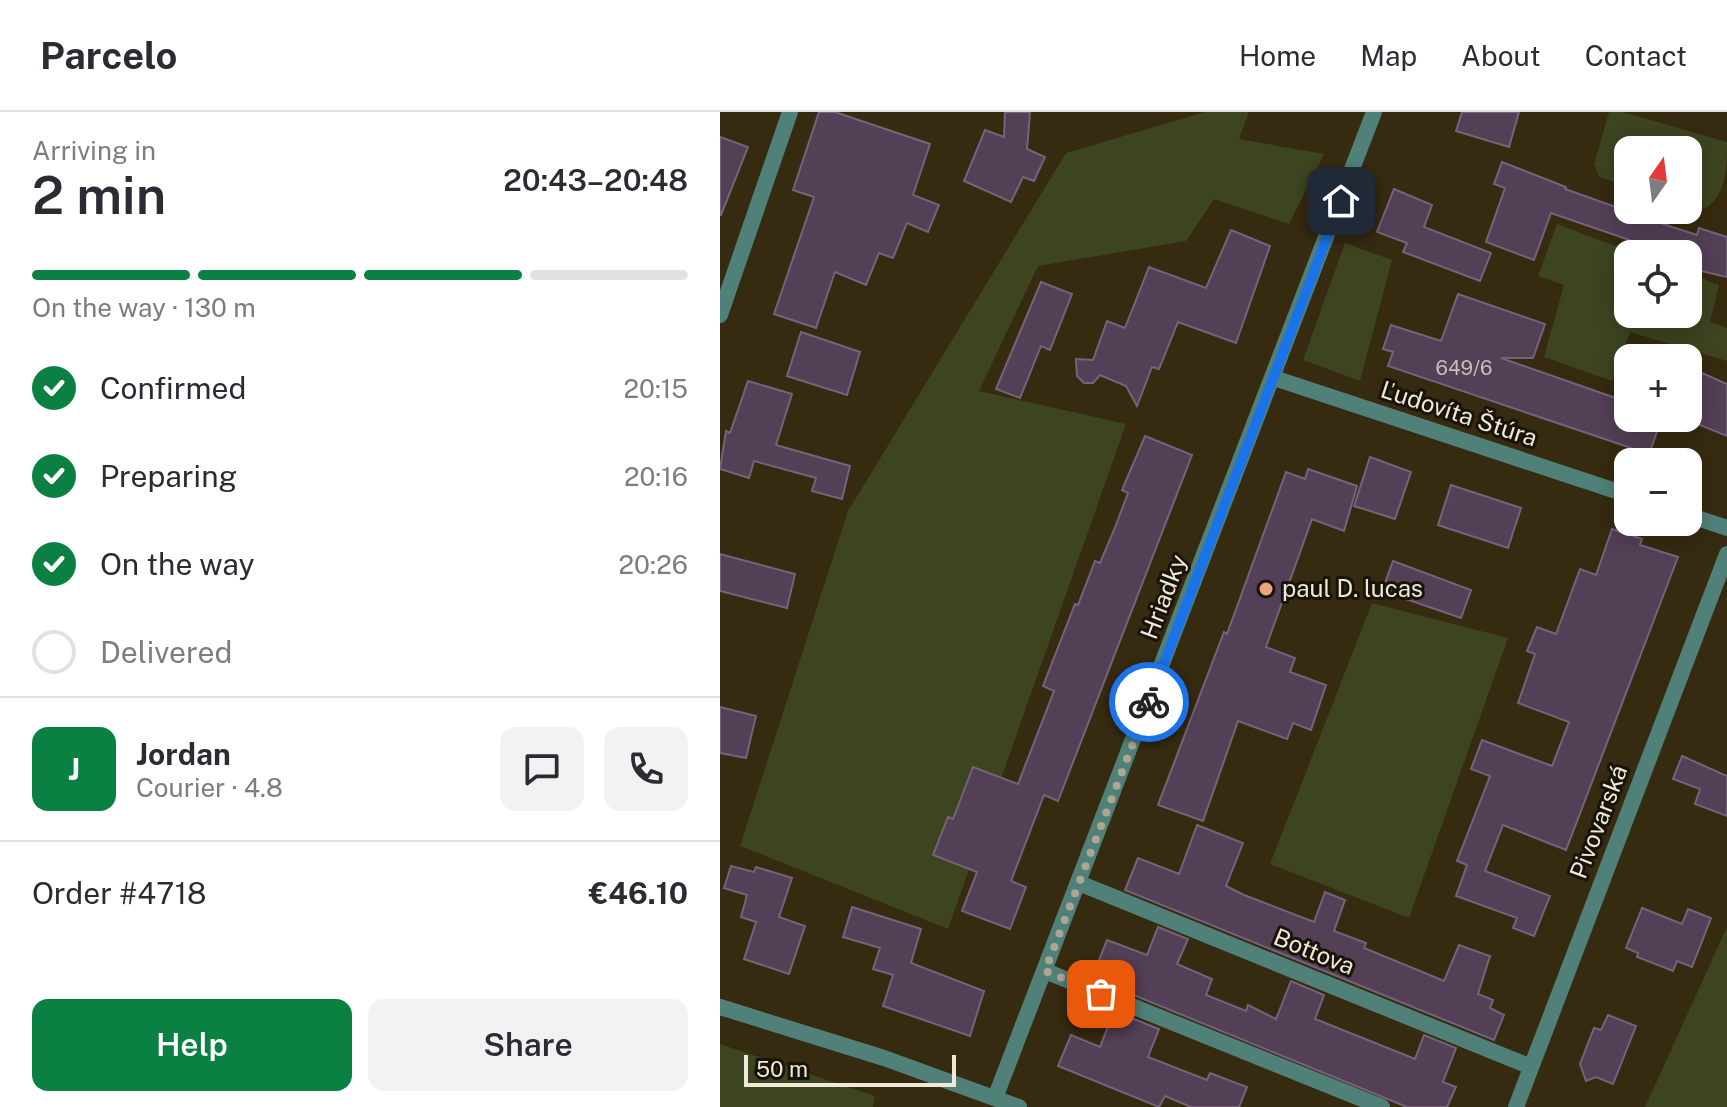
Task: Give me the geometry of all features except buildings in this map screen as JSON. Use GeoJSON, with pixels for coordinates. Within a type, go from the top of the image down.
{"type":"FeatureCollection","features":[{"type":"Feature","properties":{"kind":"street"},"geometry":{"type":"LineString","coordinates":[[720,315],[790,112]]}},
{"type":"Feature","properties":{"kind":"street","name":"Hriadky"},"geometry":{"type":"LineString","coordinates":[[995,1098],[1374,112]]}},
{"type":"Feature","properties":{"kind":"street","name":"Ľudovíta Štúra"},"geometry":{"type":"LineString","coordinates":[[1274,378],[1614,490]]}},
{"type":"Feature","properties":{"kind":"street"},"geometry":{"type":"LineString","coordinates":[[1702,520],[1727,528]]}},
{"type":"Feature","properties":{"kind":"street","name":"Pivovarská"},"geometry":{"type":"LineString","coordinates":[[1516,1107],[1727,554]]}},
{"type":"Feature","properties":{"kind":"street","name":"Bottova"},"geometry":{"type":"LineString","coordinates":[[1079,883],[1531,1067]]}},
{"type":"Feature","properties":{"kind":"street"},"geometry":{"type":"LineString","coordinates":[[1045,971],[1382,1107]]}},
{"type":"Feature","properties":{"kind":"street"},"geometry":{"type":"LineString","coordinates":[[720,1007],[884,1058],[1019,1107]]}},
{"type":"Feature","properties":{"kind":"green space"},"geometry":{"type":"Polygon","coordinates":[[[1205,112],[1249,112],[1239,139],[1324,154],[1289,224],[1214,199],[1186,241],[1038,266],[979,391],[1126,424],[948,929],[740,846],[848,511],[1066,153],[1205,112]]]}},
{"type":"Feature","properties":{"kind":"green space"},"geometry":{"type":"Polygon","coordinates":[[[1609,112],[1623,112],[1727,142],[1722,187],[1706,208],[1702,207],[1702,136],[1614,136],[1614,182],[1599,177],[1594,164],[1609,112]]]}},
{"type":"Feature","properties":{"kind":"green space"},"geometry":{"type":"Polygon","coordinates":[[[1557,224],[1614,245],[1614,328],[1702,328],[1702,278],[1719,285],[1710,322],[1727,328],[1727,361],[1702,354],[1702,344],[1670,344],[1630,332],[1626,344],[1614,344],[1612,381],[1544,357],[1564,285],[1538,276],[1557,224]]]}},
{"type":"Feature","properties":{"kind":"green space"},"geometry":{"type":"Polygon","coordinates":[[[1345,243],[1392,260],[1360,381],[1303,360],[1345,243]]]}},
{"type":"Feature","properties":{"kind":"green space"},"geometry":{"type":"Polygon","coordinates":[[[1372,603],[1508,638],[1409,918],[1270,864],[1372,603]]]}},
{"type":"Feature","properties":{"kind":"green space"},"geometry":{"type":"Polygon","coordinates":[[[1727,927],[1727,1107],[1645,1107],[1727,927]]]}},
{"type":"Feature","properties":{"kind":"green space"},"geometry":{"type":"Polygon","coordinates":[[[720,1044],[875,1096],[873,1107],[720,1107],[720,1044]]]}},
{"type":"Feature","properties":{"kind":"way so far"},"geometry":{"type":"LineString","coordinates":[[1101,994],[1045,971],[1149,702]]}},
{"type":"Feature","properties":{"kind":"place","name":"paul D. lucas"},"geometry":{"type":"Point","coordinates":[1266,589]}},
{"type":"Feature","properties":{"kind":"route"},"geometry":{"type":"LineString","coordinates":[[1149,702],[1341,201]]}}]}
